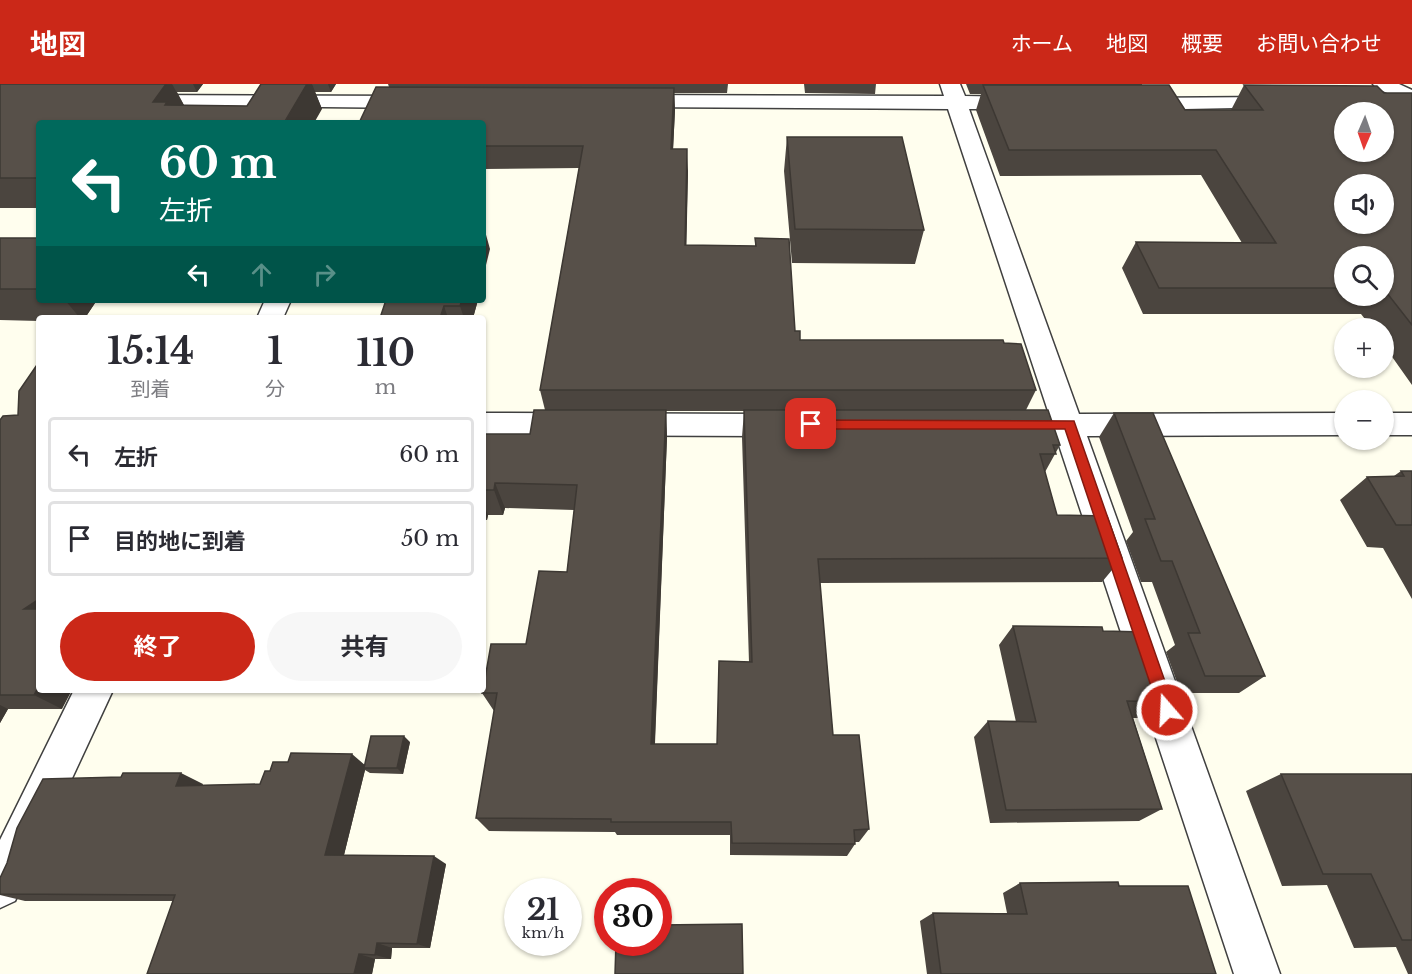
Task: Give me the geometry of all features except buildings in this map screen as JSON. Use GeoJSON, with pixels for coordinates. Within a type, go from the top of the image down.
{"type":"FeatureCollection","features":[{"type":"Feature","properties":{"kind":"street"},"geometry":{"type":"LineString","coordinates":[[1383,84],[1412,99]]}},
{"type":"Feature","properties":{"kind":"street"},"geometry":{"type":"LineString","coordinates":[[118,101],[374,93],[439,102]]}},
{"type":"Feature","properties":{"kind":"street"},"geometry":{"type":"LineString","coordinates":[[360,120],[374,93]]}},
{"type":"Feature","properties":{"kind":"street"},"geometry":{"type":"LineString","coordinates":[[614,101],[953,93],[1045,104]]}},
{"type":"Feature","properties":{"kind":"street"},"geometry":{"type":"LineString","coordinates":[[953,93],[1257,974]]}},
{"type":"Feature","properties":{"kind":"street"},"geometry":{"type":"LineString","coordinates":[[1382,102],[1412,99]]}},
{"type":"Feature","properties":{"kind":"street"},"geometry":{"type":"LineString","coordinates":[[1113,104],[1301,103]]}},
{"type":"Feature","properties":{"kind":"street"},"geometry":{"type":"LineString","coordinates":[[486,424],[818,425]]}},
{"type":"Feature","properties":{"kind":"street"},"geometry":{"type":"LineString","coordinates":[[1021,425],[1334,424]]}},
{"type":"Feature","properties":{"kind":"street"},"geometry":{"type":"LineString","coordinates":[[1394,424],[1412,424]]}},
{"type":"Feature","properties":{"kind":"street"},"geometry":{"type":"LineString","coordinates":[[0,886],[93,693]]}},
{"type":"Feature","properties":{"kind":"route"},"geometry":{"type":"LineString","coordinates":[[811,424],[1069,425],[1167,710]]}}]}
